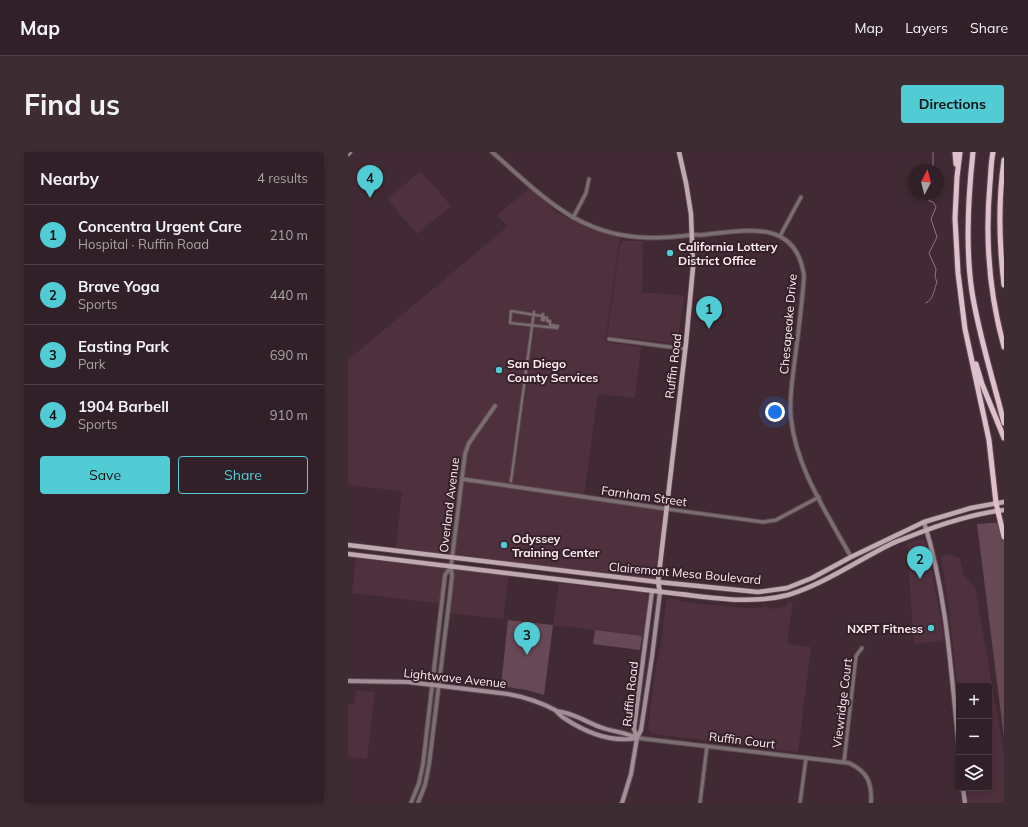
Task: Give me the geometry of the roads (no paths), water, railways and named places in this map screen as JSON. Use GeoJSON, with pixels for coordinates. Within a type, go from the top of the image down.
{"type":"FeatureCollection","features":[{"type":"Feature","properties":{"kind":"highway"},"geometry":{"type":"LineString","coordinates":[[955,152],[957,177]]}},
{"type":"Feature","properties":{"kind":"highway"},"geometry":{"type":"LineString","coordinates":[[960,152],[957,177],[956,258],[963,315],[989,440],[996,503],[1004,537]]}},
{"type":"Feature","properties":{"kind":"highway"},"geometry":{"type":"LineString","coordinates":[[973,152],[969,186],[968,226],[972,290],[977,319],[1004,423]]}},
{"type":"Feature","properties":{"kind":"highway"},"geometry":{"type":"LineString","coordinates":[[993,152],[988,205],[989,262],[995,304],[1004,347]]}},
{"type":"Feature","properties":{"kind":"highway"},"geometry":{"type":"LineString","coordinates":[[1004,160],[1000,200],[1000,240],[1004,285]]}},
{"type":"Feature","properties":{"kind":"highway"},"geometry":{"type":"LineString","coordinates":[[1000,200],[1004,180]]}},
{"type":"Feature","properties":{"kind":"highway"},"geometry":{"type":"LineString","coordinates":[[963,315],[982,384],[1004,438]]}},
{"type":"Feature","properties":{"kind":"main road","name":"Ruffin Road"},"geometry":{"type":"LineString","coordinates":[[622,803],[631,774],[637,738],[641,730],[652,657],[660,592],[658,582],[693,267],[692,234],[686,183],[679,152]]}},
{"type":"Feature","properties":{"kind":"main road","name":"Clairemont Mesa Boulevard"},"geometry":{"type":"LineString","coordinates":[[348,545],[746,592],[769,591],[787,588],[812,578],[851,557],[924,522],[971,508],[1004,502]]}},
{"type":"Feature","properties":{"kind":"main road","name":"Clairemont Mesa Boulevard"},"geometry":{"type":"LineString","coordinates":[[348,554],[660,592],[761,600],[788,595],[815,585],[890,545],[926,530],[972,515],[1004,510]]}},
{"type":"Feature","properties":{"kind":"main road"},"geometry":{"type":"LineString","coordinates":[[924,522],[945,620],[956,721]]}},
{"type":"Feature","properties":{"kind":"main road","name":"Ruffin Road"},"geometry":{"type":"LineString","coordinates":[[637,738],[634,730],[652,591],[658,582]]}},
{"type":"Feature","properties":{"kind":"main road","name":"Lightwave Avenue"},"geometry":{"type":"LineString","coordinates":[[348,681],[408,682],[522,697],[542,704],[556,711],[572,723],[599,735],[626,740],[637,738]]}},
{"type":"Feature","properties":{"kind":"main road","name":"Lightwave Avenue"},"geometry":{"type":"LineString","coordinates":[[556,711],[565,711],[602,728],[628,733],[637,738]]}},
{"type":"Feature","properties":{"kind":"main road"},"geometry":{"type":"LineString","coordinates":[[963,791],[965,803]]}},
{"type":"Feature","properties":{"kind":"street","name":"Chesapeake Drive"},"geometry":{"type":"LineString","coordinates":[[492,152],[550,203],[573,218],[599,230],[636,237],[683,236],[692,234],[701,235],[759,231],[769,232],[780,236],[798,253],[803,263],[804,276],[792,384],[791,417],[798,454],[805,471],[851,557]]}},
{"type":"Feature","properties":{"kind":"street"},"geometry":{"type":"LineString","coordinates":[[573,218],[586,193],[589,179]]}},
{"type":"Feature","properties":{"kind":"street"},"geometry":{"type":"LineString","coordinates":[[780,236],[801,197]]}},
{"type":"Feature","properties":{"kind":"street"},"geometry":{"type":"LineString","coordinates":[[511,311],[534,313],[541,316],[543,314],[542,320],[544,320],[544,317],[547,318],[547,321],[550,321],[550,325],[558,326],[557,328],[510,323],[511,311]]}},
{"type":"Feature","properties":{"kind":"street"},"geometry":{"type":"LineString","coordinates":[[511,481],[534,313]]}},
{"type":"Feature","properties":{"kind":"street"},"geometry":{"type":"LineString","coordinates":[[609,339],[685,349]]}},
{"type":"Feature","properties":{"kind":"street","name":"Overland Avenue"},"geometry":{"type":"LineString","coordinates":[[418,803],[425,785],[429,765],[452,576],[451,567],[464,454],[495,406]]}},
{"type":"Feature","properties":{"kind":"street","name":"Farnham Street"},"geometry":{"type":"LineString","coordinates":[[462,479],[763,522],[776,520],[819,497]]}},
{"type":"Feature","properties":{"kind":"street","name":"Overland Avenue"},"geometry":{"type":"LineString","coordinates":[[411,803],[419,783],[423,764],[445,575],[451,567]]}},
{"type":"Feature","properties":{"kind":"street","name":"Viewridge Court"},"geometry":{"type":"LineString","coordinates":[[844,762],[856,656],[862,648]]}},
{"type":"Feature","properties":{"kind":"street","name":"Ruffin Court"},"geometry":{"type":"LineString","coordinates":[[637,738],[844,762]]}},
{"type":"Feature","properties":{"kind":"street"},"geometry":{"type":"LineString","coordinates":[[700,803],[707,746]]}},
{"type":"Feature","properties":{"kind":"street"},"geometry":{"type":"LineString","coordinates":[[800,803],[806,758]]}},
{"type":"Feature","properties":{"kind":"street"},"geometry":{"type":"LineString","coordinates":[[844,762],[860,769],[868,779],[871,792],[870,803]]}},
{"type":"Feature","properties":{"kind":"waterway"},"geometry":{"type":"LineString","coordinates":[[933,152],[933,164]]}},
{"type":"Feature","properties":{"kind":"waterway"},"geometry":{"type":"LineString","coordinates":[[926,303],[931,299],[937,282],[935,277],[936,269],[929,253],[937,237],[931,219],[936,207],[933,202],[929,200]]}},
{"type":"Feature","properties":{"kind":"place","name":"1904 Barbell"},"geometry":{"type":"Point","coordinates":[370,198]}},
{"type":"Feature","properties":{"kind":"place","name":"California Lottery District Office"},"geometry":{"type":"Point","coordinates":[670,253]}},
{"type":"Feature","properties":{"kind":"place","name":"Concentra Urgent Care"},"geometry":{"type":"Point","coordinates":[709,329]}},
{"type":"Feature","properties":{"kind":"place","name":"San Diego County Services"},"geometry":{"type":"Point","coordinates":[499,370]}},
{"type":"Feature","properties":{"kind":"place","name":"Odyssey Training Center"},"geometry":{"type":"Point","coordinates":[504,545]}},
{"type":"Feature","properties":{"kind":"place","name":"Brave Yoga"},"geometry":{"type":"Point","coordinates":[920,579]}},
{"type":"Feature","properties":{"kind":"place","name":"NXPT Fitness"},"geometry":{"type":"Point","coordinates":[931,628]}},
{"type":"Feature","properties":{"kind":"place","name":"Easting Park"},"geometry":{"type":"Point","coordinates":[527,655]}}]}
